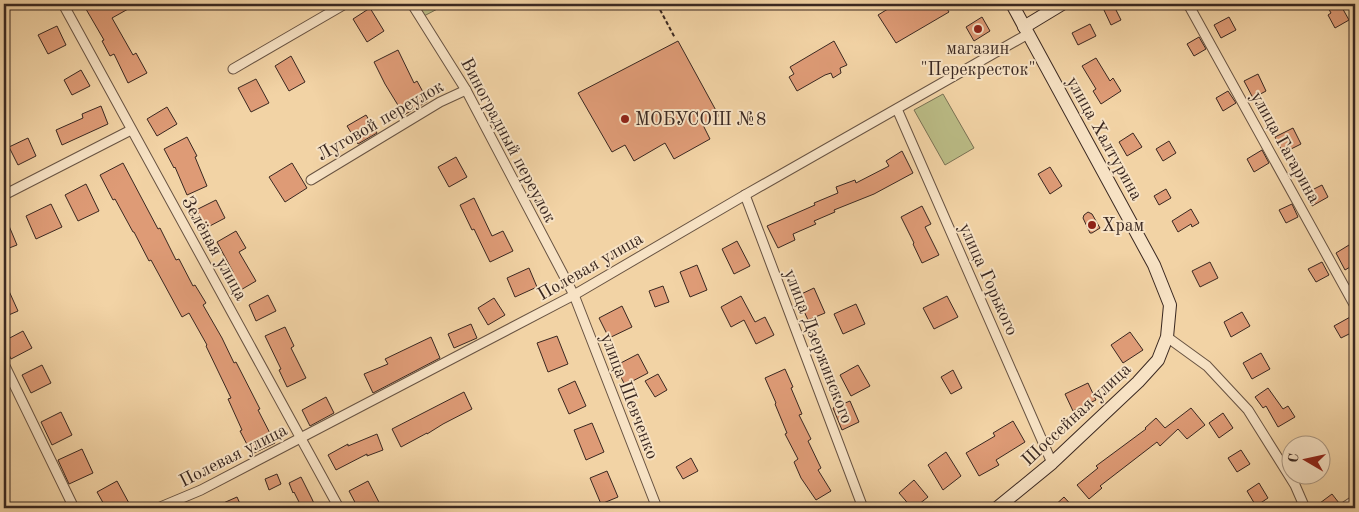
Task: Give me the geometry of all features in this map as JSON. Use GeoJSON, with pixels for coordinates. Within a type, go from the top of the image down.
{"type":"FeatureCollection","features":[{"type":"Feature","properties":{"kind":"main road"},"geometry":{"type":"LineString","coordinates":[[1026,30],[1062,4]]}},
{"type":"Feature","properties":{"kind":"main road","name":"улица Халтурина"},"geometry":{"type":"LineString","coordinates":[[1017,6],[1026,30],[1154,265],[1170,305],[1167,337]]}},
{"type":"Feature","properties":{"kind":"main road","name":"Шоссейная улица"},"geometry":{"type":"LineString","coordinates":[[997,508],[1052,463],[1138,382],[1158,360],[1167,337]]}},
{"type":"Feature","properties":{"kind":"street","name":"Зелёная улица"},"geometry":{"type":"LineString","coordinates":[[63,4],[339,508]]}},
{"type":"Feature","properties":{"kind":"street"},"geometry":{"type":"LineString","coordinates":[[233,69],[345,4]]}},
{"type":"Feature","properties":{"kind":"street","name":"Виноградный переулок"},"geometry":{"type":"LineString","coordinates":[[412,4],[466,90],[574,295]]}},
{"type":"Feature","properties":{"kind":"street","name":"улица Гагарина"},"geometry":{"type":"LineString","coordinates":[[1188,4],[1355,306]]}},
{"type":"Feature","properties":{"kind":"street","name":"Полевая улица"},"geometry":{"type":"LineString","coordinates":[[158,508],[201,490],[301,439],[574,295],[897,109],[1026,30]]}},
{"type":"Feature","properties":{"kind":"street","name":"Луговой переулок"},"geometry":{"type":"LineString","coordinates":[[311,180],[440,102],[466,90]]}},
{"type":"Feature","properties":{"kind":"street","name":"улица Горького"},"geometry":{"type":"LineString","coordinates":[[897,109],[1052,463]]}},
{"type":"Feature","properties":{"kind":"street"},"geometry":{"type":"LineString","coordinates":[[4,195],[131,130]]}},
{"type":"Feature","properties":{"kind":"street","name":"улица Дзержинского"},"geometry":{"type":"LineString","coordinates":[[745,195],[863,508]]}},
{"type":"Feature","properties":{"kind":"street","name":"улица Шевченко"},"geometry":{"type":"LineString","coordinates":[[574,295],[657,508]]}},
{"type":"Feature","properties":{"kind":"street"},"geometry":{"type":"LineString","coordinates":[[1167,337],[1207,366],[1248,410],[1295,485],[1305,508]]}},
{"type":"Feature","properties":{"kind":"street"},"geometry":{"type":"LineString","coordinates":[[4,364],[74,508]]}},
{"type":"Feature","properties":{"kind":"street"},"geometry":{"type":"LineString","coordinates":[[1343,508],[1355,500]]}},
{"type":"Feature","properties":{"kind":"path"},"geometry":{"type":"LineString","coordinates":[[657,4],[675,38]]}},
{"type":"Feature","properties":{"kind":"green space"},"geometry":{"type":"Polygon","coordinates":[[[414,4],[447,4],[422,17],[414,4]]]}},
{"type":"Feature","properties":{"kind":"green space"},"geometry":{"type":"Polygon","coordinates":[[[943,94],[974,148],[945,165],[914,110],[943,94]]]}},
{"type":"Feature","properties":{"kind":"building"},"geometry":{"type":"Polygon","coordinates":[[[83,4],[137,4],[112,18],[133,55],[136,53],[147,73],[128,83],[114,54],[110,56],[102,41],[104,40],[83,4]]]}},
{"type":"Feature","properties":{"kind":"building"},"geometry":{"type":"Polygon","coordinates":[[[896,4],[944,4],[949,12],[896,43],[878,15],[896,4]]]}},
{"type":"Feature","properties":{"kind":"building"},"geometry":{"type":"Polygon","coordinates":[[[1113,4],[1121,20],[1111,25],[1103,8],[1113,4]]]}},
{"type":"Feature","properties":{"kind":"building"},"geometry":{"type":"Polygon","coordinates":[[[1326,4],[1340,4],[1349,20],[1335,28],[1328,15],[1331,13],[1326,4]]]}},
{"type":"Feature","properties":{"kind":"building"},"geometry":{"type":"Polygon","coordinates":[[[370,8],[384,31],[367,42],[353,19],[370,8]]]}},
{"type":"Feature","properties":{"kind":"building","name":"магазин \"Перекресток\""},"geometry":{"type":"Polygon","coordinates":[[[982,17],[990,31],[974,41],[966,27],[982,17]]]}},
{"type":"Feature","properties":{"kind":"building"},"geometry":{"type":"Polygon","coordinates":[[[1229,17],[1236,30],[1221,38],[1214,25],[1229,17]]]}},
{"type":"Feature","properties":{"kind":"building"},"geometry":{"type":"Polygon","coordinates":[[[1090,24],[1096,36],[1078,45],[1072,33],[1090,24]]]}},
{"type":"Feature","properties":{"kind":"building"},"geometry":{"type":"Polygon","coordinates":[[[57,26],[66,45],[48,54],[38,35],[57,26]]]}},
{"type":"Feature","properties":{"kind":"building"},"geometry":{"type":"Polygon","coordinates":[[[1199,37],[1206,49],[1194,56],[1187,44],[1199,37]]]}},
{"type":"Feature","properties":{"kind":"building"},"geometry":{"type":"Polygon","coordinates":[[[678,41],[719,116],[703,125],[710,139],[674,159],[665,143],[634,161],[625,145],[612,152],[578,93],[678,41]]]}},
{"type":"Feature","properties":{"kind":"building"},"geometry":{"type":"Polygon","coordinates":[[[834,41],[847,65],[840,68],[841,73],[833,78],[831,73],[825,75],[797,91],[789,77],[794,74],[790,67],[834,41]]]}},
{"type":"Feature","properties":{"kind":"building"},"geometry":{"type":"Polygon","coordinates":[[[398,50],[414,83],[417,81],[428,101],[404,115],[374,62],[398,50]]]}},
{"type":"Feature","properties":{"kind":"building"},"geometry":{"type":"Polygon","coordinates":[[[291,56],[305,82],[289,91],[275,66],[291,56]]]}},
{"type":"Feature","properties":{"kind":"building"},"geometry":{"type":"Polygon","coordinates":[[[1096,58],[1110,81],[1113,78],[1121,91],[1101,104],[1093,91],[1096,89],[1082,66],[1096,58]]]}},
{"type":"Feature","properties":{"kind":"building"},"geometry":{"type":"Polygon","coordinates":[[[81,70],[90,86],[72,95],[64,80],[81,70]]]}},
{"type":"Feature","properties":{"kind":"building"},"geometry":{"type":"Polygon","coordinates":[[[1258,74],[1266,91],[1253,98],[1244,81],[1258,74]]]}},
{"type":"Feature","properties":{"kind":"building"},"geometry":{"type":"Polygon","coordinates":[[[256,79],[269,103],[251,112],[238,88],[256,79]]]}},
{"type":"Feature","properties":{"kind":"building"},"geometry":{"type":"Polygon","coordinates":[[[1228,91],[1236,103],[1223,111],[1216,98],[1228,91]]]}},
{"type":"Feature","properties":{"kind":"building"},"geometry":{"type":"Polygon","coordinates":[[[101,106],[108,124],[62,145],[56,130],[83,118],[82,114],[101,106]]]}},
{"type":"Feature","properties":{"kind":"building"},"geometry":{"type":"Polygon","coordinates":[[[167,107],[177,124],[157,136],[147,119],[167,107]]]}},
{"type":"Feature","properties":{"kind":"building"},"geometry":{"type":"Polygon","coordinates":[[[366,115],[377,133],[358,144],[347,126],[366,115]]]}},
{"type":"Feature","properties":{"kind":"building"},"geometry":{"type":"Polygon","coordinates":[[[1293,128],[1301,144],[1283,153],[1275,137],[1293,128]]]}},
{"type":"Feature","properties":{"kind":"building"},"geometry":{"type":"Polygon","coordinates":[[[1133,133],[1142,147],[1127,156],[1119,142],[1133,133]]]}},
{"type":"Feature","properties":{"kind":"building"},"geometry":{"type":"Polygon","coordinates":[[[187,137],[197,156],[195,157],[207,186],[187,195],[175,167],[164,149],[187,137]]]}},
{"type":"Feature","properties":{"kind":"building"},"geometry":{"type":"Polygon","coordinates":[[[28,138],[36,156],[18,165],[9,147],[28,138]]]}},
{"type":"Feature","properties":{"kind":"building"},"geometry":{"type":"Polygon","coordinates":[[[1169,141],[1176,153],[1163,161],[1156,149],[1169,141]]]}},
{"type":"Feature","properties":{"kind":"building"},"geometry":{"type":"Polygon","coordinates":[[[1262,150],[1269,163],[1254,172],[1247,159],[1262,150]]]}},
{"type":"Feature","properties":{"kind":"building"},"geometry":{"type":"Polygon","coordinates":[[[902,151],[913,173],[874,194],[834,210],[835,212],[814,221],[816,224],[793,234],[795,240],[778,248],[767,226],[838,193],[836,187],[855,180],[856,183],[889,166],[886,161],[902,151]]]}},
{"type":"Feature","properties":{"kind":"building"},"geometry":{"type":"Polygon","coordinates":[[[456,157],[467,177],[449,187],[438,167],[456,157]]]}},
{"type":"Feature","properties":{"kind":"building"},"geometry":{"type":"Polygon","coordinates":[[[123,163],[176,260],[179,259],[193,286],[195,285],[206,303],[203,305],[234,363],[236,362],[275,443],[252,454],[240,431],[242,430],[228,399],[231,398],[207,345],[189,313],[182,317],[151,260],[149,261],[115,199],[113,200],[100,175],[123,163]]]}},
{"type":"Feature","properties":{"kind":"building"},"geometry":{"type":"Polygon","coordinates":[[[292,163],[307,188],[285,202],[269,177],[292,163]]]}},
{"type":"Feature","properties":{"kind":"building"},"geometry":{"type":"Polygon","coordinates":[[[1050,167],[1062,186],[1050,194],[1038,174],[1050,167]]]}},
{"type":"Feature","properties":{"kind":"building"},"geometry":{"type":"Polygon","coordinates":[[[86,184],[99,211],[78,221],[65,195],[86,184]]]}},
{"type":"Feature","properties":{"kind":"building"},"geometry":{"type":"Polygon","coordinates":[[[1322,185],[1328,197],[1312,206],[1306,193],[1322,185]]]}},
{"type":"Feature","properties":{"kind":"building"},"geometry":{"type":"Polygon","coordinates":[[[1166,189],[1171,198],[1159,205],[1154,196],[1166,189]]]}},
{"type":"Feature","properties":{"kind":"building"},"geometry":{"type":"Polygon","coordinates":[[[474,198],[492,236],[503,231],[513,251],[490,262],[460,205],[474,198]]]}},
{"type":"Feature","properties":{"kind":"building"},"geometry":{"type":"Polygon","coordinates":[[[216,200],[225,218],[206,228],[196,210],[216,200]]]}},
{"type":"Feature","properties":{"kind":"building"},"geometry":{"type":"Polygon","coordinates":[[[51,204],[62,227],[36,239],[26,216],[51,204]]]}},
{"type":"Feature","properties":{"kind":"building"},"geometry":{"type":"Polygon","coordinates":[[[1292,204],[1298,217],[1286,223],[1279,210],[1292,204]]]}},
{"type":"Feature","properties":{"kind":"building"},"geometry":{"type":"Polygon","coordinates":[[[922,206],[931,224],[925,227],[939,255],[922,263],[901,217],[922,206]]]}},
{"type":"Feature","properties":{"kind":"building"},"geometry":{"type":"Polygon","coordinates":[[[1191,209],[1199,223],[1192,227],[1191,224],[1178,232],[1172,221],[1191,209]]]}},
{"type":"Feature","properties":{"kind":"building","name":"Храм"},"geometry":{"type":"Polygon","coordinates":[[[1088,212],[1092,214],[1100,228],[1092,233],[1090,233],[1083,218],[1088,212]]]}},
{"type":"Feature","properties":{"kind":"building"},"geometry":{"type":"Polygon","coordinates":[[[4,214],[17,245],[4,250],[4,214]]]}},
{"type":"Feature","properties":{"kind":"building"},"geometry":{"type":"Polygon","coordinates":[[[236,231],[246,248],[239,252],[256,281],[239,291],[229,274],[233,272],[217,242],[236,231]]]}},
{"type":"Feature","properties":{"kind":"building"},"geometry":{"type":"Polygon","coordinates":[[[737,241],[750,266],[734,274],[722,249],[737,241]]]}},
{"type":"Feature","properties":{"kind":"building"},"geometry":{"type":"Polygon","coordinates":[[[1349,245],[1355,257],[1355,264],[1345,270],[1336,253],[1349,245]]]}},
{"type":"Feature","properties":{"kind":"building"},"geometry":{"type":"Polygon","coordinates":[[[1210,262],[1218,278],[1200,287],[1192,271],[1210,262]]]}},
{"type":"Feature","properties":{"kind":"building"},"geometry":{"type":"Polygon","coordinates":[[[1322,262],[1329,275],[1316,282],[1308,269],[1322,262]]]}},
{"type":"Feature","properties":{"kind":"building"},"geometry":{"type":"Polygon","coordinates":[[[697,265],[707,290],[690,297],[680,272],[697,265]]]}},
{"type":"Feature","properties":{"kind":"building"},"geometry":{"type":"Polygon","coordinates":[[[529,268],[537,287],[515,297],[507,278],[529,268]]]}},
{"type":"Feature","properties":{"kind":"building"},"geometry":{"type":"Polygon","coordinates":[[[4,280],[18,311],[4,317],[4,280]]]}},
{"type":"Feature","properties":{"kind":"building"},"geometry":{"type":"Polygon","coordinates":[[[663,286],[669,302],[655,307],[649,291],[663,286]]]}},
{"type":"Feature","properties":{"kind":"building"},"geometry":{"type":"Polygon","coordinates":[[[814,288],[825,313],[808,320],[797,296],[814,288]]]}},
{"type":"Feature","properties":{"kind":"building"},"geometry":{"type":"Polygon","coordinates":[[[268,295],[276,311],[256,321],[249,305],[268,295]]]}},
{"type":"Feature","properties":{"kind":"building"},"geometry":{"type":"Polygon","coordinates":[[[741,296],[755,322],[765,317],[774,335],[756,344],[744,320],[731,327],[721,307],[741,296]]]}},
{"type":"Feature","properties":{"kind":"building"},"geometry":{"type":"Polygon","coordinates":[[[947,296],[958,317],[934,329],[923,308],[947,296]]]}},
{"type":"Feature","properties":{"kind":"building"},"geometry":{"type":"Polygon","coordinates":[[[494,298],[505,315],[488,325],[478,308],[494,298]]]}},
{"type":"Feature","properties":{"kind":"building"},"geometry":{"type":"Polygon","coordinates":[[[856,304],[865,324],[843,334],[834,314],[856,304]]]}},
{"type":"Feature","properties":{"kind":"building"},"geometry":{"type":"Polygon","coordinates":[[[622,306],[632,327],[609,338],[599,318],[622,306]]]}},
{"type":"Feature","properties":{"kind":"building"},"geometry":{"type":"Polygon","coordinates":[[[1242,312],[1250,326],[1231,337],[1224,322],[1242,312]]]}},
{"type":"Feature","properties":{"kind":"building"},"geometry":{"type":"Polygon","coordinates":[[[1352,316],[1355,323],[1355,331],[1341,338],[1334,326],[1352,316]]]}},
{"type":"Feature","properties":{"kind":"building"},"geometry":{"type":"Polygon","coordinates":[[[471,324],[477,338],[454,348],[448,334],[471,324]]]}},
{"type":"Feature","properties":{"kind":"building"},"geometry":{"type":"Polygon","coordinates":[[[285,327],[294,346],[291,348],[306,378],[287,387],[279,370],[281,369],[265,336],[285,327]]]}},
{"type":"Feature","properties":{"kind":"building"},"geometry":{"type":"Polygon","coordinates":[[[23,331],[32,348],[11,359],[4,341],[23,331]]]}},
{"type":"Feature","properties":{"kind":"building"},"geometry":{"type":"Polygon","coordinates":[[[1130,332],[1143,350],[1123,363],[1111,345],[1130,332]]]}},
{"type":"Feature","properties":{"kind":"building"},"geometry":{"type":"Polygon","coordinates":[[[557,336],[568,364],[548,372],[537,343],[557,336]]]}},
{"type":"Feature","properties":{"kind":"building"},"geometry":{"type":"Polygon","coordinates":[[[431,337],[440,358],[373,393],[364,374],[388,364],[385,359],[431,337]]]}},
{"type":"Feature","properties":{"kind":"building"},"geometry":{"type":"Polygon","coordinates":[[[1261,353],[1270,369],[1252,379],[1243,363],[1261,353]]]}},
{"type":"Feature","properties":{"kind":"building"},"geometry":{"type":"Polygon","coordinates":[[[638,354],[648,373],[625,385],[615,366],[638,354]]]}},
{"type":"Feature","properties":{"kind":"building"},"geometry":{"type":"Polygon","coordinates":[[[42,365],[51,383],[31,393],[22,375],[42,365]]]}},
{"type":"Feature","properties":{"kind":"building"},"geometry":{"type":"Polygon","coordinates":[[[858,365],[870,386],[851,396],[840,375],[858,365]]]}},
{"type":"Feature","properties":{"kind":"building"},"geometry":{"type":"Polygon","coordinates":[[[785,369],[802,414],[799,415],[811,439],[808,441],[821,468],[818,470],[831,491],[816,500],[801,478],[794,462],[798,459],[785,434],[787,433],[765,378],[785,369]]]}},
{"type":"Feature","properties":{"kind":"building"},"geometry":{"type":"Polygon","coordinates":[[[953,370],[962,388],[951,394],[941,377],[953,370]]]}},
{"type":"Feature","properties":{"kind":"building"},"geometry":{"type":"Polygon","coordinates":[[[658,374],[667,390],[655,397],[645,381],[658,374]]]}},
{"type":"Feature","properties":{"kind":"building"},"geometry":{"type":"Polygon","coordinates":[[[575,381],[586,406],[569,414],[558,389],[575,381]]]}},
{"type":"Feature","properties":{"kind":"building"},"geometry":{"type":"Polygon","coordinates":[[[1088,383],[1096,400],[1073,411],[1065,394],[1088,383]]]}},
{"type":"Feature","properties":{"kind":"building"},"geometry":{"type":"Polygon","coordinates":[[[1268,388],[1283,409],[1288,406],[1295,417],[1278,427],[1266,406],[1263,408],[1255,397],[1268,388]]]}},
{"type":"Feature","properties":{"kind":"building"},"geometry":{"type":"Polygon","coordinates":[[[464,392],[472,409],[401,447],[392,429],[464,392]]]}},
{"type":"Feature","properties":{"kind":"building"},"geometry":{"type":"Polygon","coordinates":[[[326,397],[334,413],[310,426],[302,410],[326,397]]]}},
{"type":"Feature","properties":{"kind":"building"},"geometry":{"type":"Polygon","coordinates":[[[850,401],[859,422],[842,430],[833,408],[850,401]]]}},
{"type":"Feature","properties":{"kind":"building"},"geometry":{"type":"Polygon","coordinates":[[[1191,408],[1205,425],[1187,439],[1178,429],[1160,446],[1157,442],[1100,486],[1102,488],[1089,499],[1077,485],[1098,468],[1096,466],[1146,429],[1156,418],[1165,428],[1191,408]]]}},
{"type":"Feature","properties":{"kind":"building"},"geometry":{"type":"Polygon","coordinates":[[[61,412],[72,435],[52,445],[41,422],[61,412]]]}},
{"type":"Feature","properties":{"kind":"building"},"geometry":{"type":"Polygon","coordinates":[[[1223,413],[1233,428],[1219,438],[1209,423],[1223,413]]]}},
{"type":"Feature","properties":{"kind":"building"},"geometry":{"type":"Polygon","coordinates":[[[1013,421],[1025,442],[996,460],[999,465],[979,476],[966,453],[995,436],[993,433],[1013,421]]]}},
{"type":"Feature","properties":{"kind":"building"},"geometry":{"type":"Polygon","coordinates":[[[592,423],[604,452],[586,460],[574,430],[592,423]]]}},
{"type":"Feature","properties":{"kind":"building"},"geometry":{"type":"Polygon","coordinates":[[[377,434],[383,450],[367,456],[367,454],[336,470],[328,455],[348,444],[348,446],[377,434]]]}},
{"type":"Feature","properties":{"kind":"building"},"geometry":{"type":"Polygon","coordinates":[[[82,449],[93,473],[69,484],[58,460],[82,449]]]}},
{"type":"Feature","properties":{"kind":"building"},"geometry":{"type":"Polygon","coordinates":[[[1241,450],[1250,464],[1237,472],[1228,458],[1241,450]]]}},
{"type":"Feature","properties":{"kind":"building"},"geometry":{"type":"Polygon","coordinates":[[[946,452],[961,476],[943,490],[928,465],[946,452]]]}},
{"type":"Feature","properties":{"kind":"building"},"geometry":{"type":"Polygon","coordinates":[[[691,458],[698,471],[683,479],[676,467],[691,458]]]}},
{"type":"Feature","properties":{"kind":"building"},"geometry":{"type":"Polygon","coordinates":[[[607,471],[618,497],[601,504],[590,478],[607,471]]]}},
{"type":"Feature","properties":{"kind":"building"},"geometry":{"type":"Polygon","coordinates":[[[277,474],[281,484],[269,490],[265,479],[277,474]]]}},
{"type":"Feature","properties":{"kind":"building"},"geometry":{"type":"Polygon","coordinates":[[[301,477],[316,508],[302,508],[293,493],[289,483],[301,477]]]}},
{"type":"Feature","properties":{"kind":"building"},"geometry":{"type":"Polygon","coordinates":[[[914,480],[928,497],[912,508],[899,493],[914,480]]]}},
{"type":"Feature","properties":{"kind":"building"},"geometry":{"type":"Polygon","coordinates":[[[117,481],[130,505],[125,508],[106,508],[97,492],[117,481]]]}},
{"type":"Feature","properties":{"kind":"building"},"geometry":{"type":"Polygon","coordinates":[[[368,481],[382,508],[358,508],[349,491],[368,481]]]}},
{"type":"Feature","properties":{"kind":"building"},"geometry":{"type":"Polygon","coordinates":[[[1259,483],[1268,498],[1256,506],[1247,491],[1259,483]]]}},
{"type":"Feature","properties":{"kind":"building"},"geometry":{"type":"Polygon","coordinates":[[[1332,494],[1339,503],[1337,508],[1324,508],[1320,503],[1332,494]]]}},
{"type":"Feature","properties":{"kind":"building"},"geometry":{"type":"Polygon","coordinates":[[[237,497],[242,508],[212,508],[237,497]]]}},
{"type":"Feature","properties":{"kind":"building"},"geometry":{"type":"Polygon","coordinates":[[[1064,497],[1074,508],[1052,508],[1064,497]]]}},
{"type":"Feature","properties":{"kind":"place","name":"магазин \"Перекресток\""},"geometry":{"type":"Point","coordinates":[978,29]}},
{"type":"Feature","properties":{"kind":"place","name":"МОБУСОШ №8"},"geometry":{"type":"Point","coordinates":[625,119]}},
{"type":"Feature","properties":{"kind":"place","name":"Храм"},"geometry":{"type":"Point","coordinates":[1092,225]}}]}
